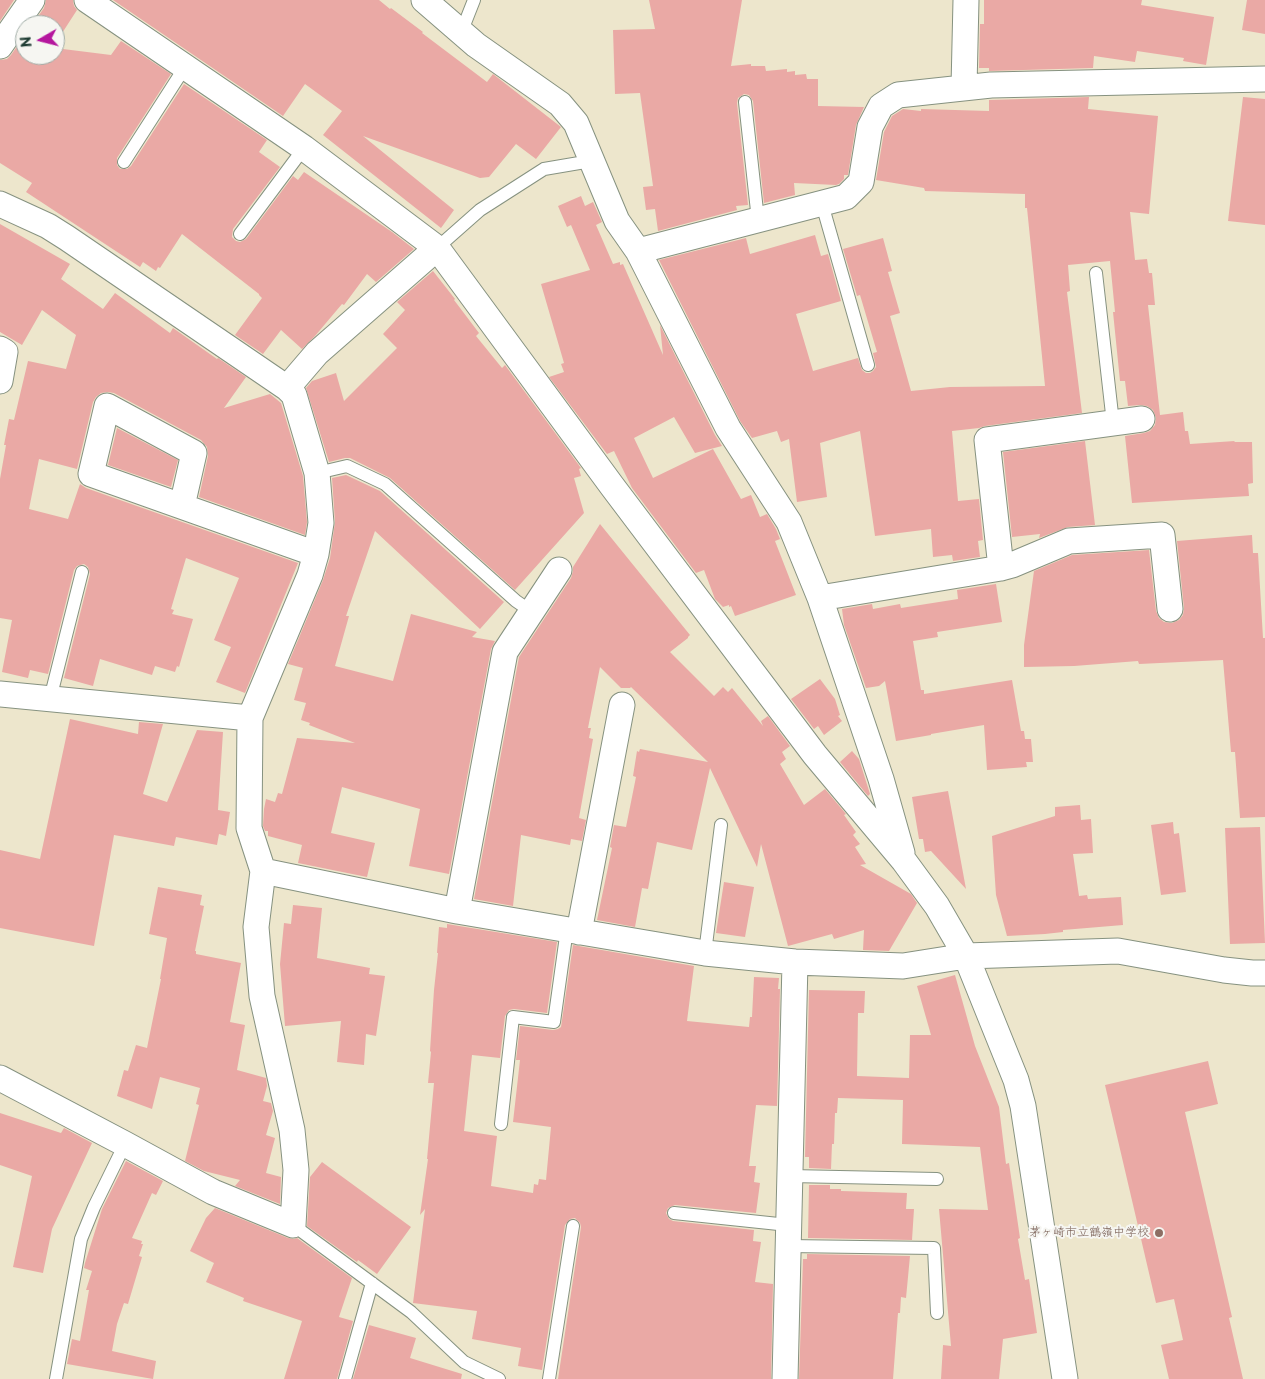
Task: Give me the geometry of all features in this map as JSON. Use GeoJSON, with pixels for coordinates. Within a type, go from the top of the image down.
{"type":"FeatureCollection","features":[{"type":"Feature","properties":{"kind":"street"},"geometry":{"type":"LineString","coordinates":[[0,46],[32,0]]}},
{"type":"Feature","properties":{"kind":"street"},"geometry":{"type":"LineString","coordinates":[[87,0],[304,148],[436,248],[612,486],[815,755],[904,861],[937,906],[966,956],[1016,1080],[1023,1106],[1065,1379]]}},
{"type":"Feature","properties":{"kind":"street"},"geometry":{"type":"LineString","coordinates":[[424,0],[476,45],[560,104],[576,123],[617,221],[638,251],[728,428],[789,522],[820,598],[881,779],[904,861]]}},
{"type":"Feature","properties":{"kind":"street"},"geometry":{"type":"LineString","coordinates":[[964,87],[966,0]]}},
{"type":"Feature","properties":{"kind":"street"},"geometry":{"type":"LineString","coordinates":[[638,251],[846,197],[861,182],[870,127],[881,106],[898,95],[992,85],[1265,79]]}},
{"type":"Feature","properties":{"kind":"street"},"geometry":{"type":"LineString","coordinates":[[0,204],[48,226],[67,238],[288,388],[294,395],[317,473],[321,523],[310,576],[250,718],[249,828],[263,871],[256,927],[260,976],[262,996],[292,1130],[296,1170],[293,1225],[213,1192],[0,1078]]}},
{"type":"Feature","properties":{"kind":"street"},"geometry":{"type":"LineString","coordinates":[[288,388],[318,353],[436,248]]}},
{"type":"Feature","properties":{"kind":"street"},"geometry":{"type":"LineString","coordinates":[[0,349],[5,352],[0,381]]}},
{"type":"Feature","properties":{"kind":"street"},"geometry":{"type":"LineString","coordinates":[[182,506],[194,453],[107,406],[91,474],[316,554]]}},
{"type":"Feature","properties":{"kind":"street"},"geometry":{"type":"LineString","coordinates":[[1001,568],[987,440],[1142,419]]}},
{"type":"Feature","properties":{"kind":"street"},"geometry":{"type":"LineString","coordinates":[[820,598],[1001,568],[1069,541],[1162,535],[1170,609]]}},
{"type":"Feature","properties":{"kind":"street"},"geometry":{"type":"LineString","coordinates":[[457,911],[505,652],[559,570]]}},
{"type":"Feature","properties":{"kind":"street"},"geometry":{"type":"LineString","coordinates":[[0,694],[250,718]]}},
{"type":"Feature","properties":{"kind":"street"},"geometry":{"type":"LineString","coordinates":[[573,930],[622,705]]}},
{"type":"Feature","properties":{"kind":"street"},"geometry":{"type":"LineString","coordinates":[[263,871],[457,911],[704,953],[795,962],[903,966],[966,956],[1118,951],[1224,970],[1265,973]]}},
{"type":"Feature","properties":{"kind":"street"},"geometry":{"type":"LineString","coordinates":[[785,1379],[795,962]]}},
{"type":"Feature","properties":{"kind":"lane"},"geometry":{"type":"LineString","coordinates":[[461,33],[474,0]]}},
{"type":"Feature","properties":{"kind":"lane"},"geometry":{"type":"LineString","coordinates":[[124,162],[186,67]]}},
{"type":"Feature","properties":{"kind":"lane"},"geometry":{"type":"LineString","coordinates":[[745,102],[758,220]]}},
{"type":"Feature","properties":{"kind":"lane"},"geometry":{"type":"LineString","coordinates":[[240,234],[304,148]]}},
{"type":"Feature","properties":{"kind":"lane"},"geometry":{"type":"LineString","coordinates":[[436,248],[480,210],[544,170],[591,161]]}},
{"type":"Feature","properties":{"kind":"lane"},"geometry":{"type":"LineString","coordinates":[[822,204],[868,365]]}},
{"type":"Feature","properties":{"kind":"lane"},"geometry":{"type":"LineString","coordinates":[[1096,273],[1113,423]]}},
{"type":"Feature","properties":{"kind":"lane"},"geometry":{"type":"LineString","coordinates":[[317,473],[346,466],[385,484],[516,602],[532,612]]}},
{"type":"Feature","properties":{"kind":"lane"},"geometry":{"type":"LineString","coordinates":[[50,699],[82,572]]}},
{"type":"Feature","properties":{"kind":"lane"},"geometry":{"type":"LineString","coordinates":[[704,953],[722,825]]}},
{"type":"Feature","properties":{"kind":"lane"},"geometry":{"type":"LineString","coordinates":[[500,1124],[513,1017],[554,1022],[573,930]]}},
{"type":"Feature","properties":{"kind":"lane"},"geometry":{"type":"LineString","coordinates":[[56,1379],[81,1239],[94,1207],[125,1144]]}},
{"type":"Feature","properties":{"kind":"lane"},"geometry":{"type":"LineString","coordinates":[[790,1176],[937,1179]]}},
{"type":"Feature","properties":{"kind":"lane"},"geometry":{"type":"LineString","coordinates":[[674,1213],[788,1236],[934,1248],[937,1313]]}},
{"type":"Feature","properties":{"kind":"lane"},"geometry":{"type":"LineString","coordinates":[[293,1225],[411,1312],[464,1362],[500,1379]]}},
{"type":"Feature","properties":{"kind":"lane"},"geometry":{"type":"LineString","coordinates":[[549,1379],[573,1226]]}},
{"type":"Feature","properties":{"kind":"lane"},"geometry":{"type":"LineString","coordinates":[[345,1379],[372,1284]]}},
{"type":"Feature","properties":{"kind":"building"},"geometry":{"type":"Polygon","coordinates":[[[0,0],[14,0],[0,21],[0,0]]]}},
{"type":"Feature","properties":{"kind":"building"},"geometry":{"type":"Polygon","coordinates":[[[46,0],[73,0],[77,10],[65,29],[65,15],[39,15],[44,8],[46,0]]]}},
{"type":"Feature","properties":{"kind":"building"},"geometry":{"type":"Polygon","coordinates":[[[113,0],[379,0],[487,82],[493,74],[561,127],[536,159],[516,144],[489,177],[480,178],[363,136],[454,210],[441,228],[323,135],[342,111],[305,84],[283,116],[113,0]]]}},
{"type":"Feature","properties":{"kind":"building"},"geometry":{"type":"Polygon","coordinates":[[[649,0],[742,0],[731,66],[751,64],[751,66],[765,66],[766,71],[787,69],[787,72],[795,71],[795,75],[806,74],[807,79],[818,79],[818,106],[864,107],[856,125],[848,175],[844,175],[844,179],[836,185],[794,183],[795,195],[764,203],[753,101],[749,95],[744,94],[738,98],[737,103],[748,205],[736,206],[737,210],[658,231],[655,209],[646,210],[643,187],[653,186],[640,93],[615,94],[613,30],[655,29],[649,0]]]}},
{"type":"Feature","properties":{"kind":"building"},"geometry":{"type":"Polygon","coordinates":[[[984,0],[1142,0],[1141,5],[1214,17],[1206,65],[1183,61],[1184,58],[1137,51],[1135,62],[1094,56],[1093,68],[989,71],[989,68],[979,68],[980,24],[984,24],[984,0]]]}},
{"type":"Feature","properties":{"kind":"building"},"geometry":{"type":"Polygon","coordinates":[[[1247,0],[1265,0],[1265,34],[1242,30],[1247,0]]]}},
{"type":"Feature","properties":{"kind":"building"},"geometry":{"type":"Polygon","coordinates":[[[121,41],[171,74],[117,158],[117,165],[120,169],[127,169],[131,166],[184,84],[267,140],[259,152],[280,167],[233,229],[232,237],[236,241],[240,242],[246,239],[293,176],[298,180],[304,172],[414,249],[376,282],[367,274],[344,305],[342,304],[302,349],[281,330],[263,354],[235,335],[262,298],[182,234],[160,268],[158,267],[156,271],[143,262],[140,267],[26,192],[32,183],[0,163],[0,60],[7,59],[15,49],[15,65],[65,65],[65,49],[111,55],[121,41]]]}},
{"type":"Feature","properties":{"kind":"building"},"geometry":{"type":"Polygon","coordinates":[[[1089,97],[1088,109],[1158,116],[1149,214],[1130,212],[1135,260],[1147,259],[1149,273],[1152,273],[1155,305],[1148,305],[1160,415],[1183,412],[1185,431],[1188,431],[1190,444],[1235,441],[1252,442],[1253,483],[1248,484],[1249,496],[1132,503],[1125,436],[1150,431],[1155,425],[1156,418],[1153,410],[1147,406],[1128,406],[1125,381],[1120,381],[1110,261],[1068,265],[1070,291],[1067,292],[1082,413],[952,431],[958,501],[979,499],[983,540],[978,541],[980,557],[953,561],[952,555],[933,557],[931,529],[875,536],[860,431],[820,443],[827,497],[797,502],[789,439],[781,442],[777,431],[752,438],[740,421],[659,260],[746,238],[750,254],[815,235],[821,256],[828,254],[841,301],[796,314],[813,371],[858,358],[862,370],[870,373],[876,367],[873,353],[877,352],[860,295],[857,296],[843,249],[883,238],[892,271],[888,272],[900,313],[890,316],[911,391],[950,387],[1045,386],[1025,194],[925,191],[924,188],[876,180],[884,132],[892,116],[903,109],[921,111],[921,109],[989,111],[989,100],[1089,97]]]}},
{"type":"Feature","properties":{"kind":"building"},"geometry":{"type":"Polygon","coordinates":[[[1243,97],[1265,99],[1265,225],[1228,221],[1243,97]]]}},
{"type":"Feature","properties":{"kind":"building"},"geometry":{"type":"Polygon","coordinates":[[[581,196],[585,206],[593,202],[602,222],[596,225],[613,264],[620,262],[620,265],[623,264],[663,355],[660,325],[722,446],[695,453],[674,417],[634,438],[653,478],[713,449],[741,499],[751,495],[760,517],[767,514],[776,529],[780,539],[775,541],[796,595],[735,616],[731,606],[723,607],[715,599],[704,570],[696,573],[632,488],[614,451],[607,454],[549,377],[564,372],[561,364],[564,363],[541,284],[590,270],[571,225],[567,227],[558,206],[581,196]]]}},
{"type":"Feature","properties":{"kind":"building"},"geometry":{"type":"Polygon","coordinates":[[[0,224],[70,264],[61,279],[103,309],[115,293],[170,333],[173,328],[246,377],[224,408],[270,394],[281,403],[303,476],[307,522],[305,535],[199,497],[208,456],[207,447],[201,440],[114,393],[108,392],[101,393],[93,402],[77,469],[39,459],[29,509],[68,519],[80,484],[86,488],[298,563],[245,693],[216,682],[231,647],[214,640],[239,578],[186,558],[171,609],[174,610],[172,614],[193,619],[179,667],[177,666],[175,672],[155,666],[152,675],[100,659],[93,686],[64,678],[90,574],[88,567],[84,564],[77,566],[74,570],[48,674],[30,670],[28,678],[2,672],[12,620],[0,618],[0,479],[9,419],[14,420],[28,361],[66,369],[76,335],[42,310],[22,345],[0,332],[0,224]]]}},
{"type":"Feature","properties":{"kind":"building"},"geometry":{"type":"Polygon","coordinates":[[[433,271],[479,333],[476,336],[502,368],[505,365],[581,468],[579,469],[581,476],[574,478],[584,513],[515,590],[390,478],[350,458],[329,462],[306,388],[312,381],[336,373],[344,401],[397,348],[383,334],[405,310],[397,302],[433,271]]]}},
{"type":"Feature","properties":{"kind":"building"},"geometry":{"type":"Polygon","coordinates":[[[117,428],[178,460],[171,487],[108,465],[117,428]]]}},
{"type":"Feature","properties":{"kind":"building"},"geometry":{"type":"Polygon","coordinates":[[[1085,441],[1095,525],[1068,527],[1039,538],[1040,534],[1012,537],[1003,452],[1085,441]]]}},
{"type":"Feature","properties":{"kind":"building"},"geometry":{"type":"Polygon","coordinates":[[[346,475],[380,491],[504,602],[480,629],[375,531],[346,616],[349,616],[335,666],[393,681],[411,614],[477,632],[472,637],[495,641],[491,649],[449,874],[409,866],[420,809],[342,787],[331,833],[375,843],[367,877],[298,863],[302,845],[268,836],[268,831],[265,831],[263,826],[266,799],[275,802],[278,793],[282,794],[297,738],[355,743],[301,720],[306,703],[294,700],[303,668],[288,664],[323,580],[330,558],[335,522],[332,478],[346,475]]]}},
{"type":"Feature","properties":{"kind":"building"},"geometry":{"type":"Polygon","coordinates":[[[600,524],[690,635],[670,652],[714,696],[723,687],[728,692],[732,688],[763,726],[761,721],[768,716],[790,746],[782,752],[786,759],[780,764],[804,805],[825,789],[846,814],[844,815],[856,832],[853,835],[860,844],[855,847],[866,864],[860,865],[911,894],[917,903],[889,951],[863,950],[864,930],[834,939],[832,934],[788,946],[761,844],[757,867],[710,768],[692,850],[657,842],[648,889],[642,888],[635,927],[597,920],[612,848],[610,847],[614,825],[626,827],[636,777],[633,776],[637,751],[639,752],[640,749],[708,762],[631,687],[621,688],[600,667],[588,728],[591,728],[589,738],[593,739],[579,818],[586,820],[582,841],[571,839],[570,845],[521,835],[513,906],[474,899],[519,657],[571,578],[573,567],[600,524]]]}},
{"type":"Feature","properties":{"kind":"building"},"geometry":{"type":"Polygon","coordinates":[[[1252,535],[1253,553],[1258,553],[1263,638],[1265,638],[1265,817],[1240,818],[1235,752],[1231,752],[1223,660],[1139,664],[1138,661],[1074,666],[1024,667],[1024,645],[1034,571],[1072,555],[1149,550],[1156,611],[1159,618],[1164,622],[1172,623],[1179,620],[1183,615],[1184,608],[1177,541],[1252,535]]]}},
{"type":"Feature","properties":{"kind":"building"},"geometry":{"type":"Polygon","coordinates":[[[996,584],[1002,622],[937,632],[938,637],[913,641],[921,690],[924,690],[924,694],[1012,680],[1021,731],[1024,731],[1025,739],[1031,739],[1033,762],[1026,762],[1027,767],[987,770],[984,725],[896,741],[885,681],[879,686],[866,688],[844,625],[842,609],[872,604],[873,609],[900,604],[901,608],[958,599],[957,590],[996,584]]]}},
{"type":"Feature","properties":{"kind":"building"},"geometry":{"type":"Polygon","coordinates":[[[820,679],[835,699],[840,715],[838,716],[842,721],[824,735],[818,726],[814,729],[791,699],[820,679]]]}},
{"type":"Feature","properties":{"kind":"building"},"geometry":{"type":"Polygon","coordinates":[[[70,719],[138,734],[139,722],[163,724],[143,794],[167,802],[197,730],[223,732],[218,810],[230,812],[226,836],[219,834],[217,845],[176,837],[174,846],[114,835],[94,946],[0,928],[0,850],[40,859],[70,719]]]}},
{"type":"Feature","properties":{"kind":"building"},"geometry":{"type":"Polygon","coordinates":[[[852,751],[859,759],[870,794],[868,796],[840,762],[852,751]]]}},
{"type":"Feature","properties":{"kind":"building"},"geometry":{"type":"Polygon","coordinates":[[[948,791],[966,889],[931,851],[925,852],[923,839],[919,839],[912,797],[948,791]]]}},
{"type":"Feature","properties":{"kind":"building"},"geometry":{"type":"Polygon","coordinates":[[[1080,805],[1081,820],[1091,819],[1093,853],[1073,854],[1079,896],[1087,895],[1088,899],[1121,897],[1123,925],[1063,930],[1063,932],[1045,934],[1007,936],[996,895],[992,836],[1055,816],[1055,807],[1080,805]]]}},
{"type":"Feature","properties":{"kind":"building"},"geometry":{"type":"Polygon","coordinates":[[[1173,822],[1174,834],[1179,833],[1186,892],[1161,895],[1151,825],[1173,822]]]}},
{"type":"Feature","properties":{"kind":"building"},"geometry":{"type":"Polygon","coordinates":[[[1260,827],[1265,943],[1230,944],[1225,828],[1260,827]]]}},
{"type":"Feature","properties":{"kind":"building"},"geometry":{"type":"Polygon","coordinates":[[[724,882],[754,887],[745,937],[716,933],[724,882]]]}},
{"type":"Feature","properties":{"kind":"building"},"geometry":{"type":"Polygon","coordinates":[[[158,887],[202,895],[200,905],[204,906],[196,954],[241,963],[230,1022],[245,1025],[237,1070],[266,1078],[267,1086],[263,1101],[271,1103],[273,1111],[266,1135],[275,1138],[266,1173],[281,1177],[280,1204],[235,1186],[240,1180],[204,1171],[185,1161],[199,1105],[196,1104],[200,1088],[160,1077],[152,1109],[117,1096],[124,1070],[128,1071],[136,1045],[147,1048],[161,979],[167,938],[149,934],[158,887]]]}},
{"type":"Feature","properties":{"kind":"building"},"geometry":{"type":"Polygon","coordinates":[[[293,905],[322,908],[317,958],[370,968],[369,974],[385,976],[376,1036],[366,1034],[364,1065],[337,1062],[341,1021],[285,1026],[280,964],[284,923],[291,924],[293,905]]]}},
{"type":"Feature","properties":{"kind":"building"},"geometry":{"type":"Polygon","coordinates":[[[447,924],[557,942],[547,1013],[509,1010],[505,1016],[500,1058],[472,1055],[464,1131],[497,1136],[491,1186],[533,1193],[534,1184],[538,1185],[539,1179],[546,1180],[551,1127],[513,1122],[520,1060],[516,1060],[520,1026],[553,1030],[561,1027],[573,945],[694,966],[687,1021],[749,1027],[750,1017],[752,1017],[754,977],[779,978],[777,1106],[756,1105],[749,1166],[756,1166],[754,1182],[760,1183],[756,1213],[675,1205],[668,1208],[666,1213],[669,1219],[673,1221],[754,1230],[753,1241],[761,1242],[755,1282],[773,1284],[771,1379],[558,1379],[581,1227],[575,1218],[570,1219],[565,1225],[542,1370],[518,1366],[521,1348],[472,1339],[477,1311],[413,1303],[425,1209],[420,1215],[428,1159],[434,1083],[428,1083],[439,927],[447,928],[447,924]]]}},
{"type":"Feature","properties":{"kind":"building"},"geometry":{"type":"Polygon","coordinates":[[[955,975],[975,1046],[999,1107],[1006,1164],[1009,1163],[1020,1238],[1018,1239],[1025,1280],[1029,1279],[1037,1333],[1003,1339],[999,1379],[941,1379],[943,1345],[951,1346],[939,1209],[988,1210],[980,1147],[902,1144],[903,1100],[838,1098],[837,1113],[835,1113],[831,1169],[809,1168],[809,1157],[805,1157],[809,990],[865,991],[864,1013],[858,1013],[857,1076],[909,1078],[910,1035],[931,1035],[917,986],[955,975]]]}},
{"type":"Feature","properties":{"kind":"building"},"geometry":{"type":"Polygon","coordinates":[[[1208,1061],[1218,1104],[1185,1112],[1232,1317],[1229,1318],[1243,1379],[1169,1379],[1161,1345],[1183,1340],[1174,1299],[1156,1303],[1105,1085],[1208,1061]]]}},
{"type":"Feature","properties":{"kind":"building"},"geometry":{"type":"Polygon","coordinates":[[[0,1113],[61,1133],[64,1128],[92,1143],[52,1229],[43,1273],[13,1267],[32,1176],[0,1165],[0,1113]]]}},
{"type":"Feature","properties":{"kind":"building"},"geometry":{"type":"Polygon","coordinates":[[[126,1161],[163,1181],[156,1195],[152,1193],[132,1238],[142,1241],[141,1244],[143,1244],[139,1256],[142,1257],[128,1304],[124,1303],[117,1324],[112,1351],[156,1361],[153,1379],[67,1364],[72,1339],[80,1341],[89,1290],[86,1290],[92,1271],[84,1268],[85,1263],[102,1209],[126,1161]]]}},
{"type":"Feature","properties":{"kind":"building"},"geometry":{"type":"Polygon","coordinates":[[[322,1162],[411,1227],[377,1274],[307,1226],[310,1177],[322,1162]]]}},
{"type":"Feature","properties":{"kind":"building"},"geometry":{"type":"Polygon","coordinates":[[[809,1185],[830,1185],[830,1189],[841,1189],[841,1191],[907,1193],[906,1209],[914,1209],[912,1240],[808,1238],[809,1185]]]}},
{"type":"Feature","properties":{"kind":"building"},"geometry":{"type":"Polygon","coordinates":[[[215,1208],[288,1238],[297,1238],[352,1278],[339,1317],[353,1321],[337,1379],[284,1379],[302,1321],[243,1301],[244,1298],[206,1282],[214,1263],[190,1251],[206,1218],[215,1208]]]}},
{"type":"Feature","properties":{"kind":"building"},"geometry":{"type":"Polygon","coordinates":[[[807,1254],[910,1256],[906,1298],[901,1297],[900,1313],[898,1313],[893,1379],[799,1379],[803,1259],[807,1259],[807,1254]]]}},
{"type":"Feature","properties":{"kind":"building"},"geometry":{"type":"Polygon","coordinates":[[[369,1325],[416,1338],[410,1358],[462,1374],[461,1379],[353,1379],[369,1325]]]}},
{"type":"Feature","properties":{"kind":"place","name":"茅ヶ崎市立鶴嶺中学校"},"geometry":{"type":"Point","coordinates":[1159,1233]}}]}
